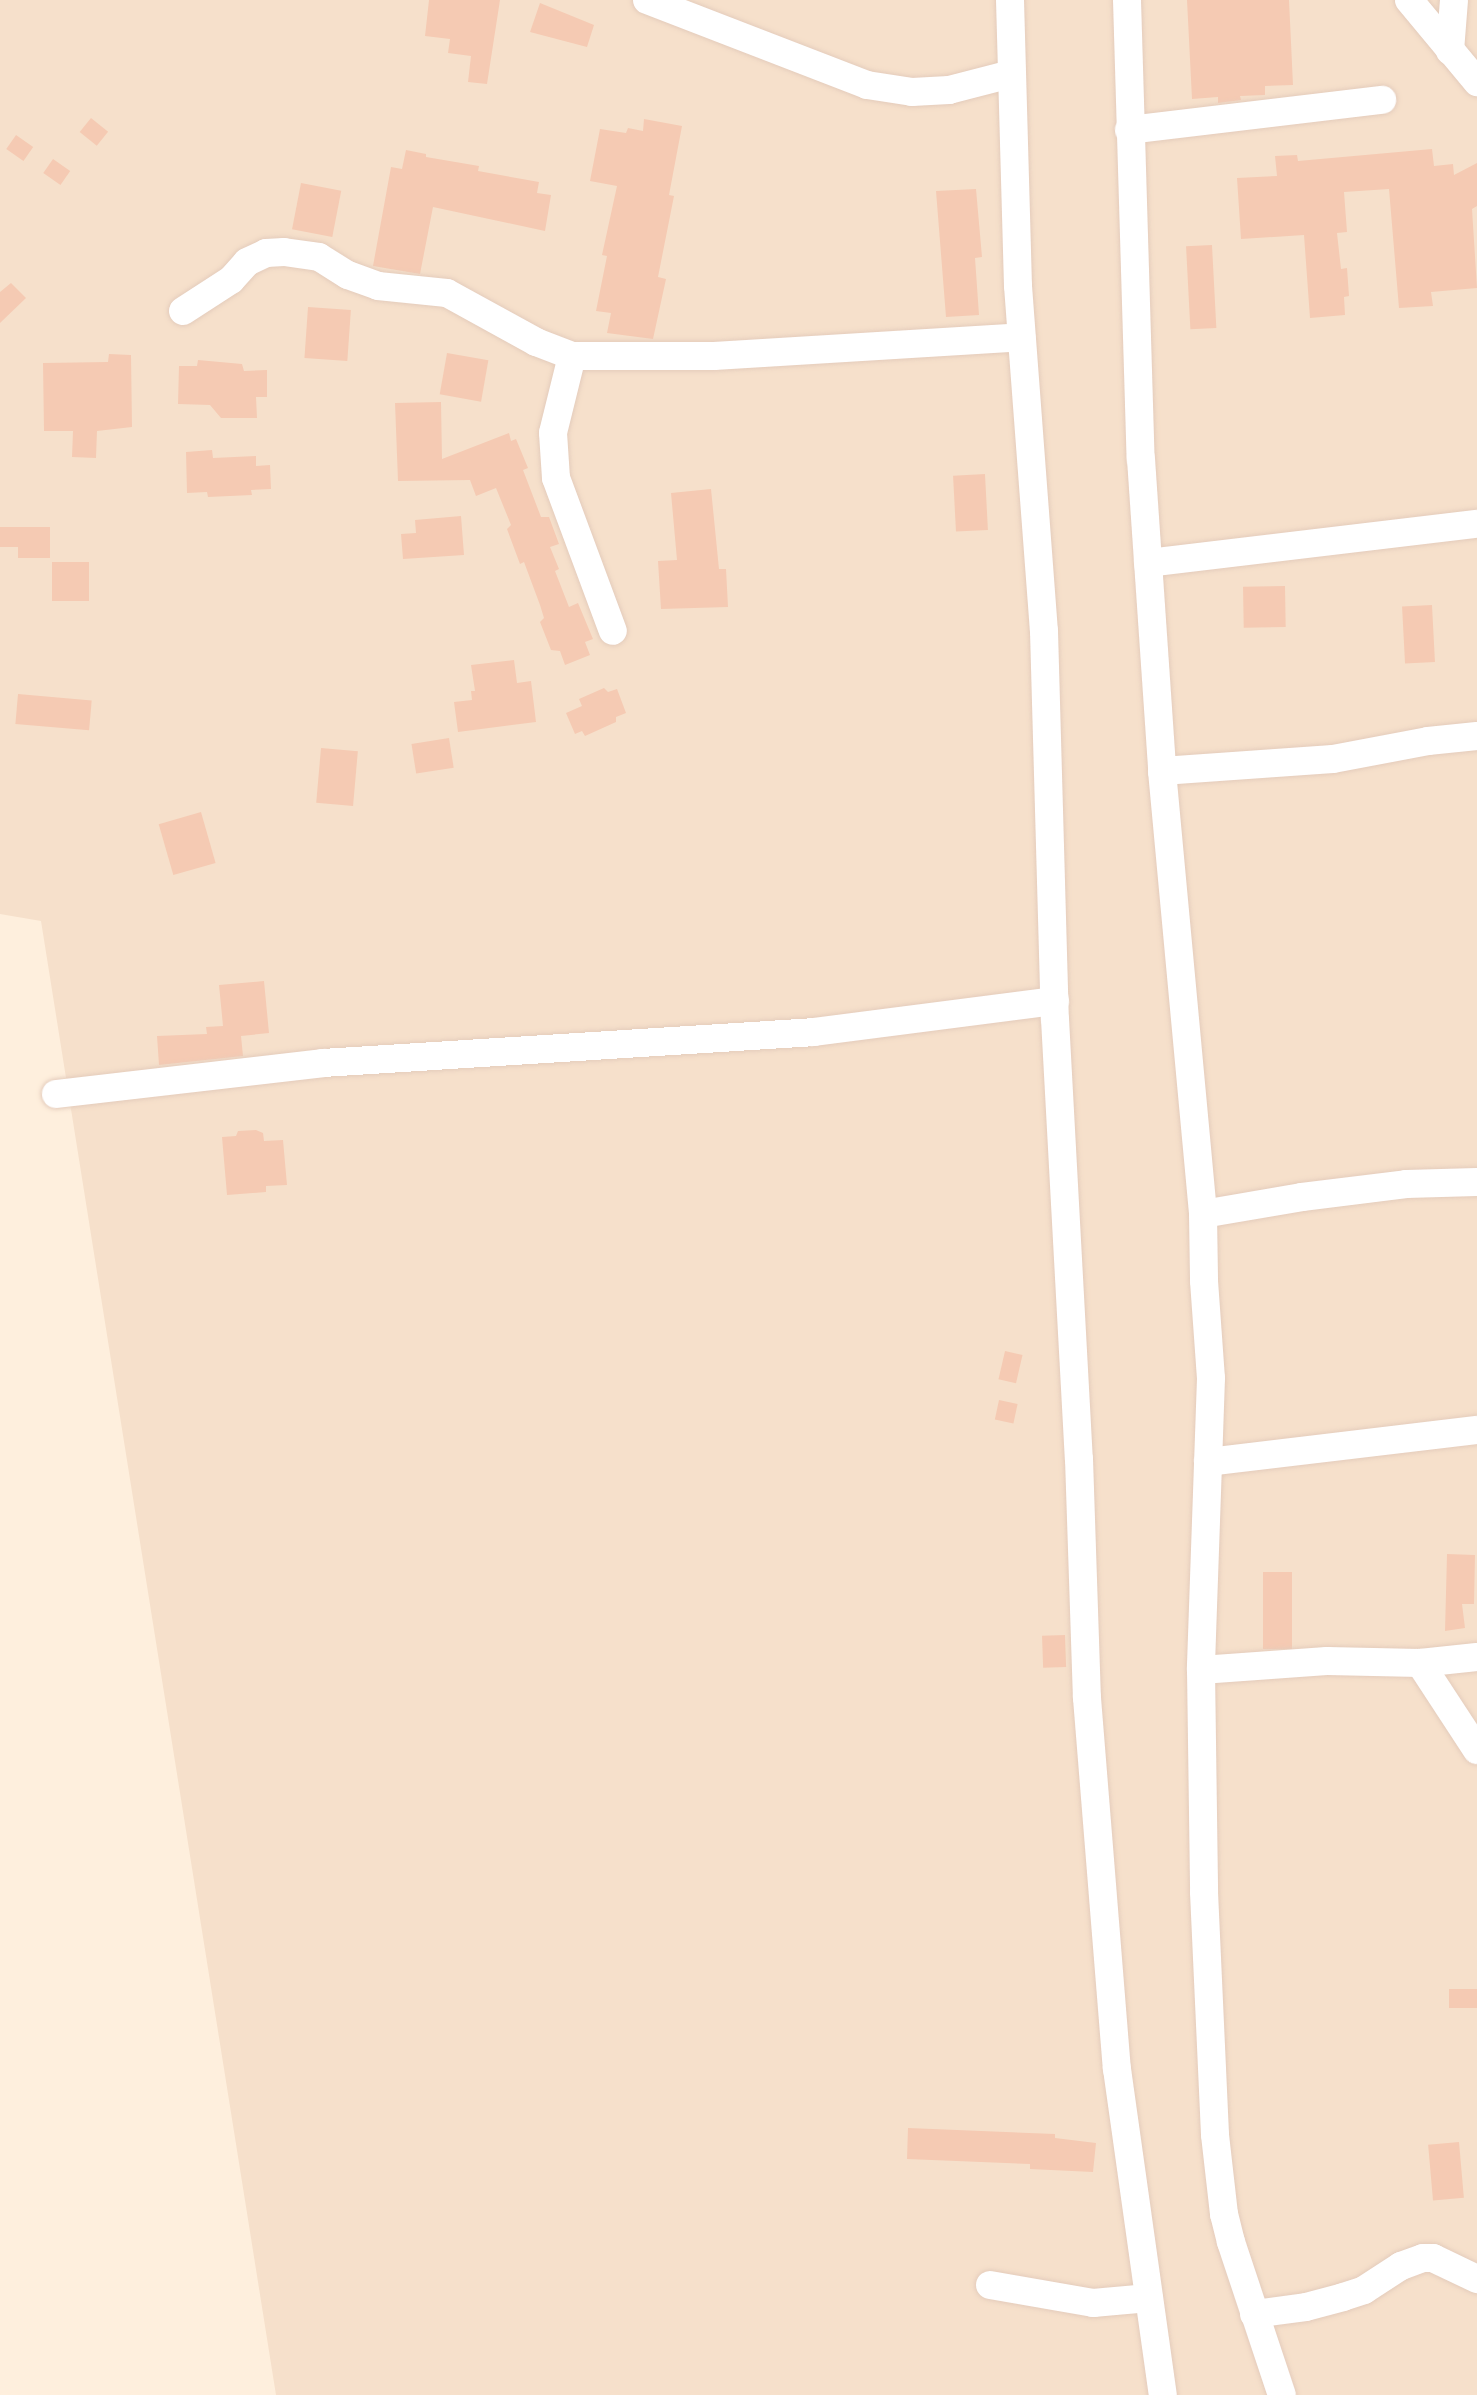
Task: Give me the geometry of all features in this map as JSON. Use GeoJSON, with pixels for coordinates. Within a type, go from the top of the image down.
{"type":"FeatureCollection","features":[{"type":"Feature","properties":{"kind":"street"},"geometry":{"type":"LineString","coordinates":[[647,0],[867,85],[912,92],[949,90],[1011,74]]}},
{"type":"Feature","properties":{"kind":"street"},"geometry":{"type":"LineString","coordinates":[[1010,0],[1021,337],[1044,631],[1055,1001],[1079,1459],[1087,1698],[1117,2069],[1163,2395]]}},
{"type":"Feature","properties":{"kind":"street"},"geometry":{"type":"LineString","coordinates":[[1127,0],[1139,433],[1161,771],[1203,1214],[1204,1281],[1211,1378],[1201,1670],[1204,1892],[1216,2156],[1224,2214],[1282,2395]]}},
{"type":"Feature","properties":{"kind":"street"},"geometry":{"type":"LineString","coordinates":[[1409,0],[1477,82]]}},
{"type":"Feature","properties":{"kind":"street"},"geometry":{"type":"LineString","coordinates":[[1450,51],[1454,0]]}},
{"type":"Feature","properties":{"kind":"street"},"geometry":{"type":"LineString","coordinates":[[1129,130],[1382,100]]}},
{"type":"Feature","properties":{"kind":"street"},"geometry":{"type":"LineString","coordinates":[[183,311],[231,280],[247,262],[266,253],[284,252],[318,257],[348,275],[378,286],[447,293],[536,342],[572,356],[714,356],[1021,337]]}},
{"type":"Feature","properties":{"kind":"street"},"geometry":{"type":"LineString","coordinates":[[572,356],[553,433],[555,468],[613,631]]}},
{"type":"Feature","properties":{"kind":"street"},"geometry":{"type":"LineString","coordinates":[[1148,563],[1477,524]]}},
{"type":"Feature","properties":{"kind":"street"},"geometry":{"type":"LineString","coordinates":[[1161,771],[1333,760],[1427,741],[1477,736]]}},
{"type":"Feature","properties":{"kind":"street"},"geometry":{"type":"LineString","coordinates":[[57,1094],[323,1063],[813,1032],[1055,1001]]}},
{"type":"Feature","properties":{"kind":"street"},"geometry":{"type":"LineString","coordinates":[[1203,1214],[1302,1196],[1406,1184],[1477,1182]]}},
{"type":"Feature","properties":{"kind":"street"},"geometry":{"type":"LineString","coordinates":[[1208,1462],[1477,1430]]}},
{"type":"Feature","properties":{"kind":"street"},"geometry":{"type":"LineString","coordinates":[[1201,1670],[1327,1661],[1420,1663],[1477,1657]]}},
{"type":"Feature","properties":{"kind":"street"},"geometry":{"type":"LineString","coordinates":[[1420,1663],[1477,1750]]}},
{"type":"Feature","properties":{"kind":"street"},"geometry":{"type":"LineString","coordinates":[[1254,2314],[1306,2307],[1343,2297],[1364,2290],[1401,2266],[1423,2258],[1433,2258],[1477,2279]]}},
{"type":"Feature","properties":{"kind":"street"},"geometry":{"type":"LineString","coordinates":[[990,2284],[1093,2303],[1149,2298]]}},
{"type":"Feature","properties":{"kind":"shaded area"},"geometry":{"type":"Polygon","coordinates":[[[0,0],[1477,0],[1477,2395],[276,2395],[41,921],[0,914],[0,0]]]}},
{"type":"Feature","properties":{"kind":"building"},"geometry":{"type":"Polygon","coordinates":[[[429,0],[500,0],[487,84],[468,82],[471,56],[448,53],[450,39],[425,36],[429,0]]]}},
{"type":"Feature","properties":{"kind":"building"},"geometry":{"type":"Polygon","coordinates":[[[1187,0],[1289,0],[1293,85],[1265,86],[1265,95],[1240,96],[1241,100],[1218,103],[1218,97],[1192,99],[1187,0]]]}},
{"type":"Feature","properties":{"kind":"building"},"geometry":{"type":"Polygon","coordinates":[[[540,3],[594,25],[587,47],[530,32],[540,3]]]}},
{"type":"Feature","properties":{"kind":"building"},"geometry":{"type":"Polygon","coordinates":[[[91,118],[108,132],[97,146],[80,132],[91,118]]]}},
{"type":"Feature","properties":{"kind":"building"},"geometry":{"type":"Polygon","coordinates":[[[644,119],[682,126],[669,195],[674,196],[658,277],[666,279],[653,339],[607,333],[611,313],[596,311],[607,256],[602,255],[617,186],[590,181],[600,129],[626,133],[628,128],[643,131],[644,119]]]}},
{"type":"Feature","properties":{"kind":"building"},"geometry":{"type":"Polygon","coordinates":[[[16,135],[33,147],[23,161],[6,149],[16,135]]]}},
{"type":"Feature","properties":{"kind":"building"},"geometry":{"type":"Polygon","coordinates":[[[1432,149],[1434,166],[1453,164],[1454,175],[1477,163],[1477,206],[1472,209],[1477,288],[1431,292],[1433,306],[1399,308],[1389,189],[1344,192],[1347,232],[1337,233],[1341,269],[1347,268],[1349,296],[1344,297],[1345,315],[1310,318],[1304,235],[1241,239],[1237,178],[1277,176],[1275,156],[1297,155],[1298,161],[1432,149]]]}},
{"type":"Feature","properties":{"kind":"building"},"geometry":{"type":"Polygon","coordinates":[[[406,150],[426,154],[426,157],[479,166],[478,171],[539,182],[537,193],[551,195],[545,231],[433,207],[420,274],[373,266],[391,167],[402,169],[406,150]]]}},
{"type":"Feature","properties":{"kind":"building"},"geometry":{"type":"Polygon","coordinates":[[[53,159],[70,171],[60,185],[43,173],[53,159]]]}},
{"type":"Feature","properties":{"kind":"building"},"geometry":{"type":"Polygon","coordinates":[[[301,183],[341,191],[332,237],[292,229],[301,183]]]}},
{"type":"Feature","properties":{"kind":"building"},"geometry":{"type":"Polygon","coordinates":[[[976,189],[982,257],[975,258],[979,315],[946,317],[936,191],[976,189]]]}},
{"type":"Feature","properties":{"kind":"building"},"geometry":{"type":"Polygon","coordinates":[[[1212,245],[1216,328],[1190,329],[1186,246],[1212,245]]]}},
{"type":"Feature","properties":{"kind":"building"},"geometry":{"type":"Polygon","coordinates":[[[11,283],[26,298],[0,323],[0,292],[11,283]]]}},
{"type":"Feature","properties":{"kind":"building"},"geometry":{"type":"Polygon","coordinates":[[[308,307],[351,310],[347,361],[304,358],[308,307]]]}},
{"type":"Feature","properties":{"kind":"building"},"geometry":{"type":"Polygon","coordinates":[[[447,353],[488,360],[481,402],[440,394],[447,353]]]}},
{"type":"Feature","properties":{"kind":"building"},"geometry":{"type":"Polygon","coordinates":[[[109,354],[131,355],[132,427],[97,431],[96,458],[72,457],[73,431],[44,431],[43,363],[108,362],[109,354]]]}},
{"type":"Feature","properties":{"kind":"building"},"geometry":{"type":"Polygon","coordinates":[[[198,360],[242,364],[244,371],[267,370],[267,397],[256,397],[257,418],[221,418],[210,405],[178,404],[179,366],[197,366],[198,360]]]}},
{"type":"Feature","properties":{"kind":"building"},"geometry":{"type":"Polygon","coordinates":[[[441,402],[442,459],[509,433],[511,441],[516,439],[528,468],[523,470],[541,517],[549,517],[559,544],[550,547],[559,569],[555,571],[569,607],[578,603],[593,639],[585,642],[590,655],[565,665],[560,651],[551,650],[540,622],[544,618],[540,605],[524,562],[520,564],[507,529],[511,525],[496,488],[476,496],[470,480],[398,481],[395,403],[441,402]]]}},
{"type":"Feature","properties":{"kind":"building"},"geometry":{"type":"Polygon","coordinates":[[[212,450],[213,458],[256,456],[256,466],[270,465],[271,489],[251,490],[252,495],[208,497],[207,492],[187,493],[186,452],[212,450]]]}},
{"type":"Feature","properties":{"kind":"building"},"geometry":{"type":"Polygon","coordinates":[[[985,474],[988,530],[956,532],[953,476],[985,474]]]}},
{"type":"Feature","properties":{"kind":"building"},"geometry":{"type":"Polygon","coordinates":[[[711,489],[719,569],[726,569],[728,607],[661,609],[658,561],[677,560],[671,493],[711,489]]]}},
{"type":"Feature","properties":{"kind":"building"},"geometry":{"type":"Polygon","coordinates":[[[461,516],[464,555],[403,559],[401,534],[416,533],[415,520],[461,516]]]}},
{"type":"Feature","properties":{"kind":"building"},"geometry":{"type":"Polygon","coordinates":[[[0,527],[50,527],[50,558],[18,558],[18,547],[0,547],[0,527]]]}},
{"type":"Feature","properties":{"kind":"building"},"geometry":{"type":"Polygon","coordinates":[[[52,562],[89,562],[89,601],[52,601],[52,562]]]}},
{"type":"Feature","properties":{"kind":"building"},"geometry":{"type":"Polygon","coordinates":[[[1285,586],[1286,627],[1244,628],[1243,587],[1285,586]]]}},
{"type":"Feature","properties":{"kind":"building"},"geometry":{"type":"Polygon","coordinates":[[[1432,605],[1435,662],[1405,663],[1402,607],[1432,605]]]}},
{"type":"Feature","properties":{"kind":"building"},"geometry":{"type":"Polygon","coordinates":[[[514,660],[517,683],[531,681],[536,722],[458,732],[454,702],[472,700],[471,691],[475,691],[471,665],[514,660]]]}},
{"type":"Feature","properties":{"kind":"building"},"geometry":{"type":"Polygon","coordinates":[[[604,688],[608,692],[617,689],[626,713],[616,717],[616,722],[585,736],[582,731],[575,734],[566,713],[582,706],[579,699],[604,688]]]}},
{"type":"Feature","properties":{"kind":"building"},"geometry":{"type":"Polygon","coordinates":[[[18,694],[92,700],[89,730],[15,724],[18,694]]]}},
{"type":"Feature","properties":{"kind":"building"},"geometry":{"type":"Polygon","coordinates":[[[449,738],[454,768],[416,774],[411,744],[449,738]]]}},
{"type":"Feature","properties":{"kind":"building"},"geometry":{"type":"Polygon","coordinates":[[[321,748],[358,751],[353,806],[316,803],[321,748]]]}},
{"type":"Feature","properties":{"kind":"building"},"geometry":{"type":"Polygon","coordinates":[[[201,812],[216,863],[173,875],[159,824],[201,812]]]}},
{"type":"Feature","properties":{"kind":"building"},"geometry":{"type":"Polygon","coordinates":[[[264,981],[269,1033],[241,1036],[243,1056],[159,1065],[157,1036],[207,1034],[206,1027],[223,1026],[219,985],[264,981]]]}},
{"type":"Feature","properties":{"kind":"building"},"geometry":{"type":"Polygon","coordinates":[[[256,1130],[263,1133],[264,1141],[283,1140],[287,1185],[266,1186],[266,1192],[227,1195],[222,1137],[236,1136],[238,1131],[256,1130]]]}},
{"type":"Feature","properties":{"kind":"building"},"geometry":{"type":"Polygon","coordinates":[[[1005,1351],[1023,1355],[1016,1383],[998,1379],[1005,1351]]]}},
{"type":"Feature","properties":{"kind":"building"},"geometry":{"type":"Polygon","coordinates":[[[999,1400],[1018,1404],[1013,1424],[995,1420],[999,1400]]]}},
{"type":"Feature","properties":{"kind":"building"},"geometry":{"type":"Polygon","coordinates":[[[1447,1554],[1475,1555],[1474,1604],[1462,1604],[1465,1628],[1445,1631],[1447,1554]]]}},
{"type":"Feature","properties":{"kind":"building"},"geometry":{"type":"Polygon","coordinates":[[[1263,1572],[1292,1572],[1292,1649],[1263,1649],[1263,1572]]]}},
{"type":"Feature","properties":{"kind":"building"},"geometry":{"type":"Polygon","coordinates":[[[1065,1635],[1066,1667],[1043,1668],[1042,1636],[1065,1635]]]}},
{"type":"Feature","properties":{"kind":"building"},"geometry":{"type":"Polygon","coordinates":[[[1449,1989],[1477,1989],[1477,2008],[1449,2008],[1449,1989]]]}},
{"type":"Feature","properties":{"kind":"building"},"geometry":{"type":"Polygon","coordinates":[[[908,2128],[1055,2134],[1055,2138],[1096,2143],[1093,2172],[1030,2169],[1030,2164],[907,2159],[908,2128]]]}},
{"type":"Feature","properties":{"kind":"building"},"geometry":{"type":"Polygon","coordinates":[[[1459,2142],[1464,2198],[1433,2200],[1428,2145],[1459,2142]]]}}]}
